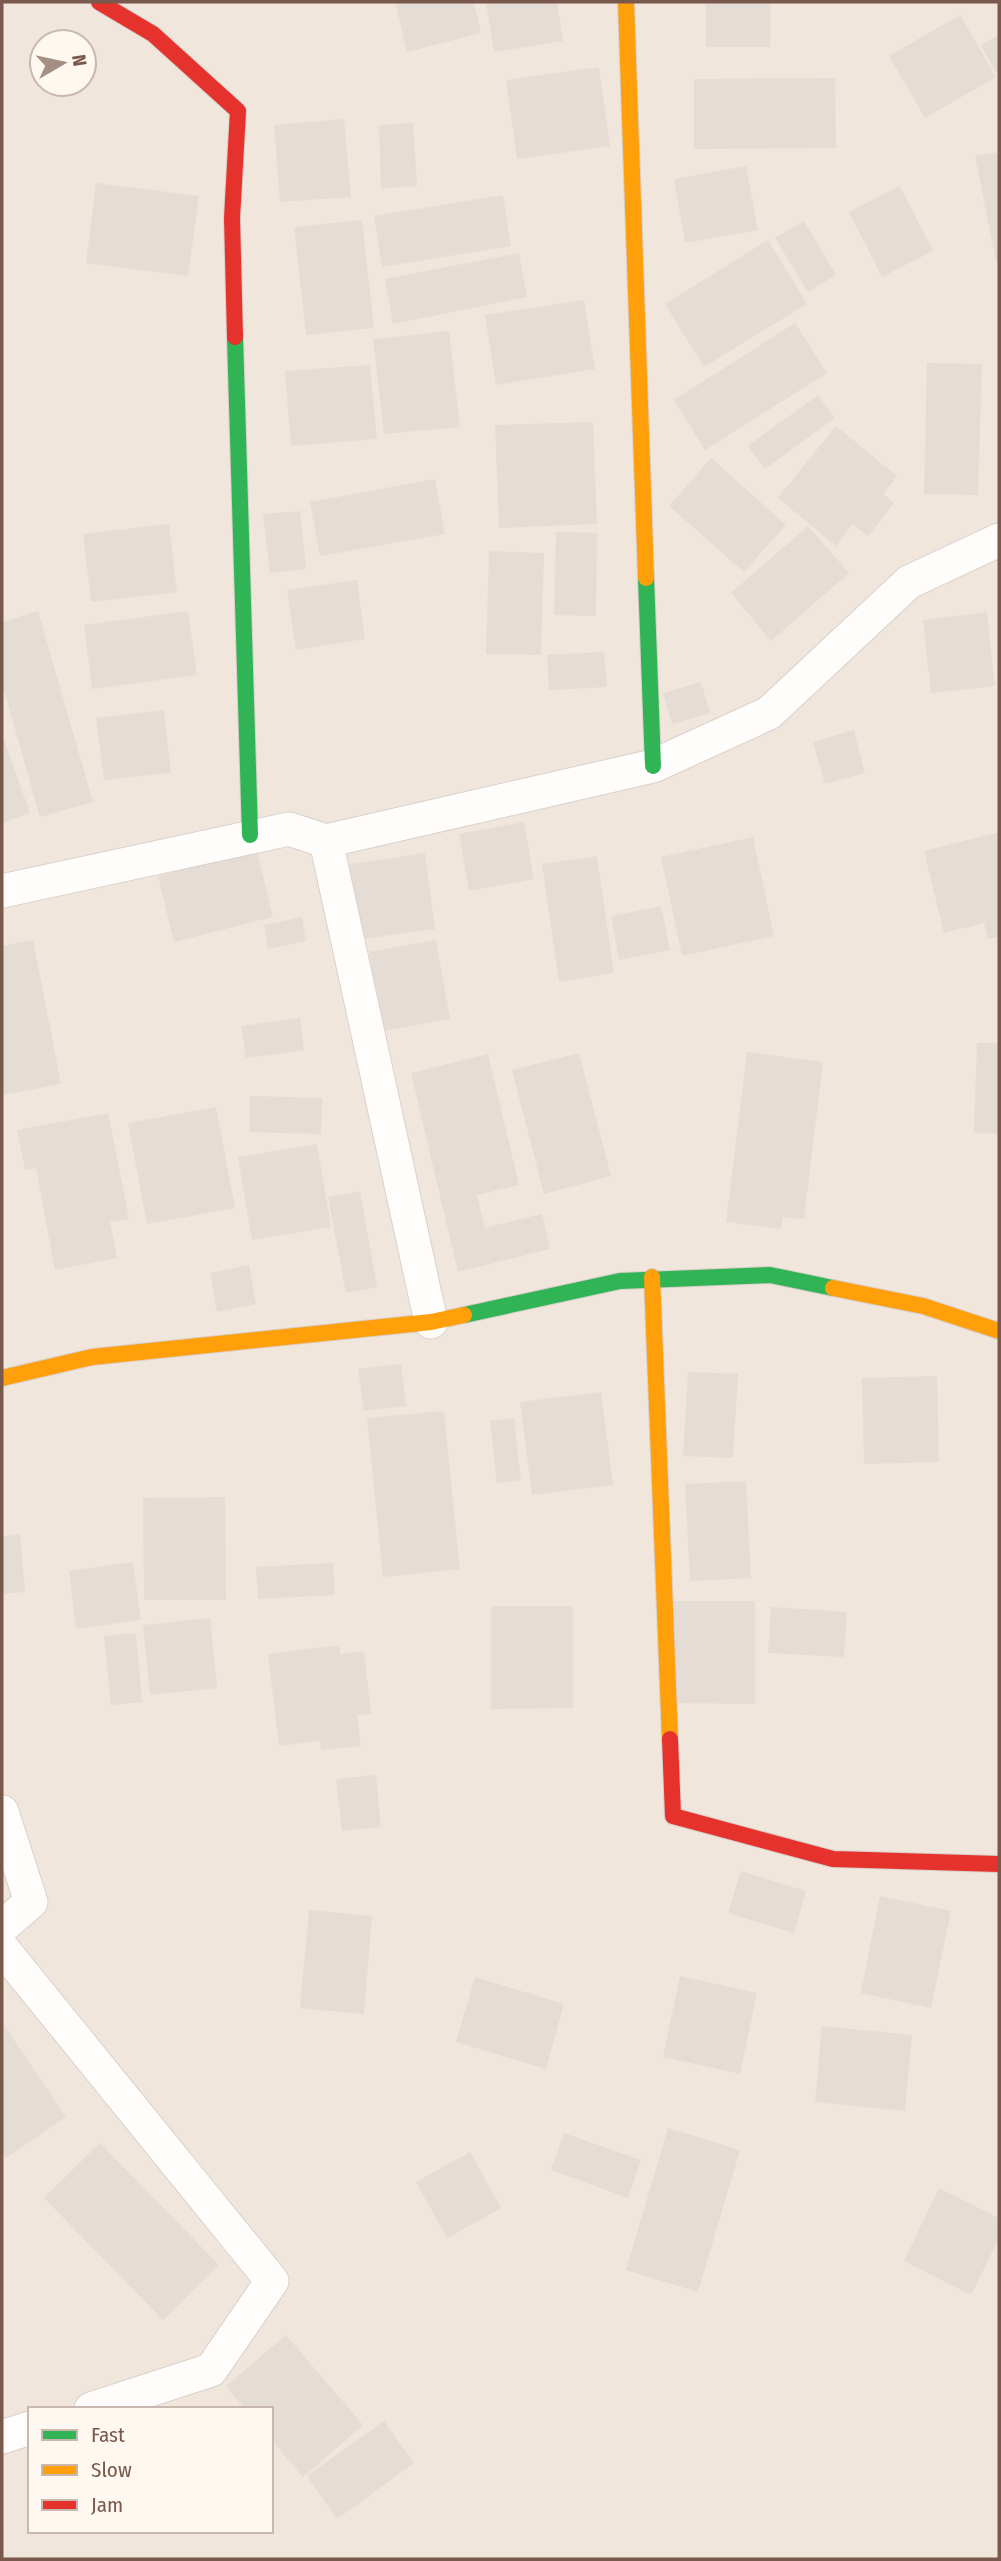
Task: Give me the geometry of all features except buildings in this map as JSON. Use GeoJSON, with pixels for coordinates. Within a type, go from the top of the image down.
{"type":"FeatureCollection","features":[{"type":"Feature","properties":{"kind":"street"},"geometry":{"type":"LineString","coordinates":[[99,2],[153,34],[238,111],[232,218],[250,835]]}},
{"type":"Feature","properties":{"kind":"street"},"geometry":{"type":"LineString","coordinates":[[626,2],[653,766]]}},
{"type":"Feature","properties":{"kind":"street"},"geometry":{"type":"LineString","coordinates":[[2,891],[250,835],[289,829],[326,841],[653,766],[769,713],[909,582],[999,540]]}},
{"type":"Feature","properties":{"kind":"street"},"geometry":{"type":"LineString","coordinates":[[326,841],[431,1322]]}},
{"type":"Feature","properties":{"kind":"street"},"geometry":{"type":"LineString","coordinates":[[2,1378],[92,1357],[431,1322],[620,1281],[652,1277],[770,1275],[795,1278],[923,1306],[999,1331]]}},
{"type":"Feature","properties":{"kind":"street"},"geometry":{"type":"LineString","coordinates":[[652,1277],[673,1816],[834,1859],[999,1864]]}},
{"type":"Feature","properties":{"kind":"street"},"geometry":{"type":"LineString","coordinates":[[2,1812],[31,1902],[2,1927]]}},
{"type":"Feature","properties":{"kind":"street"},"geometry":{"type":"LineString","coordinates":[[2,1948],[272,2281],[211,2371],[97,2407]]}},
{"type":"Feature","properties":{"kind":"street"},"geometry":{"type":"LineString","coordinates":[[2,2437],[28,2429]]}},
{"type":"Feature","properties":{"kind":"shaded area"},"geometry":{"type":"Polygon","coordinates":[[[2,2],[999,2],[999,2559],[2,2559],[2,2]]]}},
{"type":"Feature","properties":{"kind":"traffic: fast"},"geometry":{"type":"LineString","coordinates":[[235,337],[250,835]]}},
{"type":"Feature","properties":{"kind":"traffic: fast"},"geometry":{"type":"LineString","coordinates":[[646,578],[653,766]]}},
{"type":"Feature","properties":{"kind":"traffic: fast"},"geometry":{"type":"LineString","coordinates":[[464,1315],[620,1281],[770,1275],[833,1288]]}},
{"type":"Feature","properties":{"kind":"traffic: slow"},"geometry":{"type":"LineString","coordinates":[[626,2],[646,578]]}},
{"type":"Feature","properties":{"kind":"traffic: slow"},"geometry":{"type":"LineString","coordinates":[[652,1277],[670,1739]]}},
{"type":"Feature","properties":{"kind":"traffic: slow"},"geometry":{"type":"LineString","coordinates":[[833,1288],[923,1306],[999,1331]]}},
{"type":"Feature","properties":{"kind":"traffic: slow"},"geometry":{"type":"LineString","coordinates":[[2,1378],[92,1357],[431,1322],[464,1315]]}},
{"type":"Feature","properties":{"kind":"traffic: jam"},"geometry":{"type":"LineString","coordinates":[[99,2],[153,34],[238,111],[232,218],[235,337]]}},
{"type":"Feature","properties":{"kind":"traffic: jam"},"geometry":{"type":"LineString","coordinates":[[670,1739],[673,1816],[833,1859],[999,1864]]}}]}
